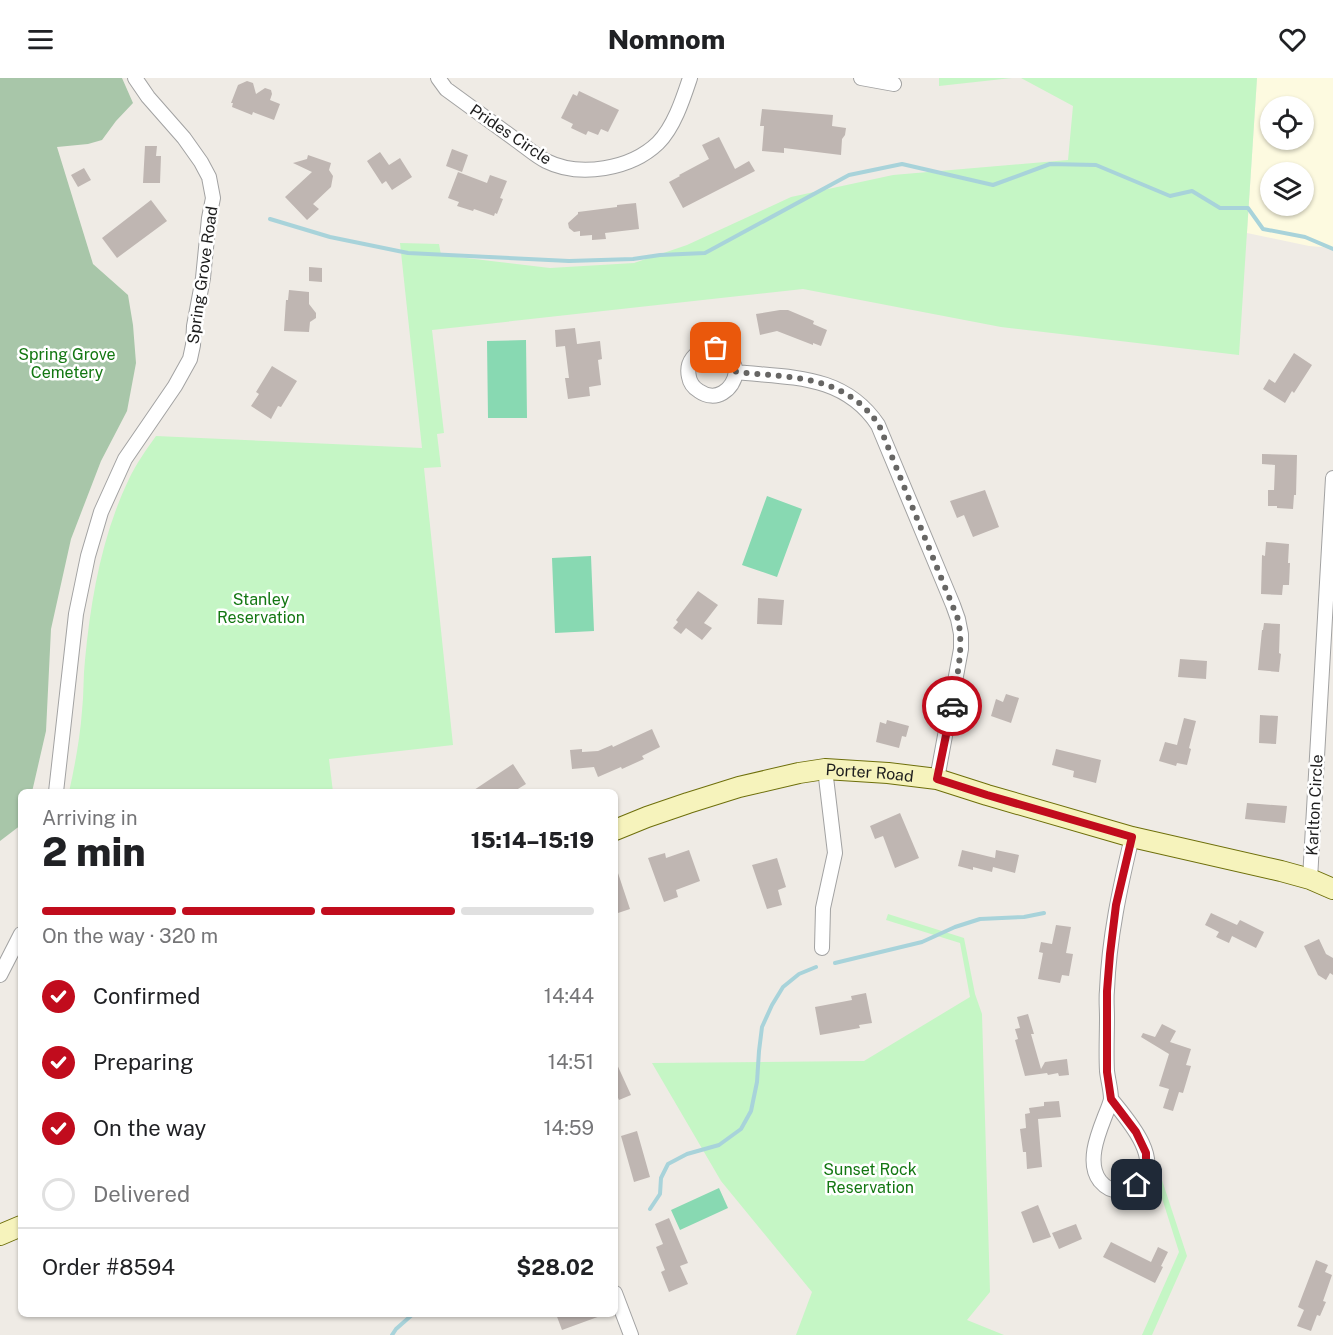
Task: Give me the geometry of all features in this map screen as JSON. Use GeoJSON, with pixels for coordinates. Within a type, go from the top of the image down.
{"type":"FeatureCollection","features":[{"type":"Feature","properties":{"kind":"street","name":"Spring Grove Road"},"geometry":{"type":"LineString","coordinates":[[56,789],[76,614],[88,556],[101,512],[125,459],[173,389],[190,359],[213,198],[209,177],[201,162],[135,78]]}},
{"type":"Feature","properties":{"kind":"street","name":"Prides Circle"},"geometry":{"type":"LineString","coordinates":[[438,78],[446,89],[546,161],[568,168],[597,170],[632,161],[659,142],[677,115],[690,78]]}},
{"type":"Feature","properties":{"kind":"street"},"geometry":{"type":"LineString","coordinates":[[861,78],[894,84]]}},
{"type":"Feature","properties":{"kind":"street"},"geometry":{"type":"LineString","coordinates":[[736,372],[809,380],[832,386],[862,404],[879,425],[953,605],[961,634],[960,664],[937,779]]}},
{"type":"Feature","properties":{"kind":"street","name":"Karlton Circle"},"geometry":{"type":"LineString","coordinates":[[1310,879],[1329,613],[1333,478]]}},
{"type":"Feature","properties":{"kind":"street"},"geometry":{"type":"LineString","coordinates":[[822,948],[823,908],[835,853],[825,769]]}},
{"type":"Feature","properties":{"kind":"street","name":"Porter Road"},"geometry":{"type":"LineString","coordinates":[[618,829],[657,813],[739,787],[799,773],[825,769],[888,773],[937,779],[1132,837],[1281,871],[1310,879],[1333,889]]}},
{"type":"Feature","properties":{"kind":"street"},"geometry":{"type":"LineString","coordinates":[[1111,1099],[1136,1132],[1147,1161],[1145,1174],[1140,1182],[1125,1191],[1116,1191],[1107,1187],[1098,1178],[1094,1151],[1111,1099],[1107,1072],[1107,982],[1116,905],[1132,837]]}},
{"type":"Feature","properties":{"kind":"street"},"geometry":{"type":"LineString","coordinates":[[0,975],[18,940]]}},
{"type":"Feature","properties":{"kind":"street"},"geometry":{"type":"LineString","coordinates":[[0,1235],[18,1227]]}},
{"type":"Feature","properties":{"kind":"street"},"geometry":{"type":"LineString","coordinates":[[618,1301],[631,1335]]}},
{"type":"Feature","properties":{"kind":"shaded area"},"geometry":{"type":"Polygon","coordinates":[[[1257,78],[1333,78],[1333,248],[1309,246],[1247,233],[1257,78]]]}},
{"type":"Feature","properties":{"kind":"green space","name":"Spring Grove Cemetery"},"geometry":{"type":"Polygon","coordinates":[[[0,78],[122,78],[133,103],[102,140],[88,144],[57,147],[93,264],[128,295],[136,363],[127,411],[101,461],[71,539],[51,629],[46,731],[33,789],[18,789],[18,827],[0,841],[0,78]]]}},
{"type":"Feature","properties":{"kind":"green space"},"geometry":{"type":"Polygon","coordinates":[[[939,78],[1012,78],[939,86],[939,78]]]}},
{"type":"Feature","properties":{"kind":"green space","name":"Stanley Reservation"},"geometry":{"type":"Polygon","coordinates":[[[1021,78],[1257,78],[1239,355],[1001,327],[803,289],[432,330],[444,433],[437,434],[441,467],[424,468],[453,745],[329,759],[333,789],[70,789],[80,731],[84,666],[99,567],[112,522],[129,479],[156,436],[422,448],[400,243],[439,244],[441,255],[550,268],[634,263],[687,245],[791,197],[893,175],[1068,160],[1073,106],[1021,78]]]}},
{"type":"Feature","properties":{"kind":"green space"},"geometry":{"type":"Polygon","coordinates":[[[526,340],[527,418],[488,418],[487,341],[526,340]]]}},
{"type":"Feature","properties":{"kind":"green space"},"geometry":{"type":"Polygon","coordinates":[[[767,496],[802,509],[777,577],[742,565],[767,496]]]}},
{"type":"Feature","properties":{"kind":"green space"},"geometry":{"type":"Polygon","coordinates":[[[591,556],[594,631],[555,633],[552,558],[591,556]]]}},
{"type":"Feature","properties":{"kind":"green space","name":"Sunset Rock Reservation"},"geometry":{"type":"Polygon","coordinates":[[[888,914],[964,938],[975,994],[982,1014],[990,1292],[967,1320],[1004,1335],[796,1335],[812,1292],[721,1181],[652,1063],[864,1061],[970,997],[960,943],[886,920],[888,914]]]}},
{"type":"Feature","properties":{"kind":"green space"},"geometry":{"type":"Polygon","coordinates":[[[1157,1165],[1187,1256],[1152,1335],[1142,1335],[1179,1252],[1155,1176],[1157,1165]]]}},
{"type":"Feature","properties":{"kind":"green space"},"geometry":{"type":"Polygon","coordinates":[[[719,1188],[728,1208],[680,1230],[671,1210],[719,1188]]]}},
{"type":"Feature","properties":{"kind":"building"},"geometry":{"type":"Polygon","coordinates":[[[247,81],[253,83],[256,94],[265,88],[271,90],[270,100],[280,104],[274,120],[232,107],[233,103],[231,103],[238,85],[247,81]]]}},
{"type":"Feature","properties":{"kind":"building"},"geometry":{"type":"Polygon","coordinates":[[[579,91],[619,110],[608,132],[601,129],[598,135],[588,131],[586,135],[571,128],[573,124],[561,118],[573,94],[577,96],[579,91]]]}},
{"type":"Feature","properties":{"kind":"building"},"geometry":{"type":"Polygon","coordinates":[[[762,109],[833,115],[832,126],[846,128],[842,139],[841,155],[784,148],[784,153],[762,151],[764,126],[760,126],[762,109]]]}},
{"type":"Feature","properties":{"kind":"building"},"geometry":{"type":"Polygon","coordinates":[[[719,137],[735,169],[749,161],[755,171],[683,208],[669,182],[709,159],[702,145],[719,137]]]}},
{"type":"Feature","properties":{"kind":"building"},"geometry":{"type":"Polygon","coordinates":[[[145,146],[157,146],[156,156],[161,156],[160,183],[143,183],[145,146]]]}},
{"type":"Feature","properties":{"kind":"building"},"geometry":{"type":"Polygon","coordinates":[[[452,149],[468,155],[462,172],[446,166],[452,149]]]}},
{"type":"Feature","properties":{"kind":"building"},"geometry":{"type":"Polygon","coordinates":[[[380,152],[389,165],[400,158],[412,177],[392,190],[386,181],[382,184],[367,161],[380,152]]]}},
{"type":"Feature","properties":{"kind":"building"},"geometry":{"type":"Polygon","coordinates":[[[308,155],[331,163],[329,170],[333,176],[331,187],[313,204],[319,209],[307,220],[285,197],[312,172],[293,163],[307,159],[308,155]]]}},
{"type":"Feature","properties":{"kind":"building"},"geometry":{"type":"Polygon","coordinates":[[[84,168],[91,180],[78,187],[71,175],[84,168]]]}},
{"type":"Feature","properties":{"kind":"building"},"geometry":{"type":"Polygon","coordinates":[[[458,172],[487,183],[490,175],[507,181],[497,214],[495,213],[494,216],[457,206],[459,202],[448,198],[458,172]]]}},
{"type":"Feature","properties":{"kind":"building"},"geometry":{"type":"Polygon","coordinates":[[[151,200],[167,221],[117,258],[102,238],[151,200]]]}},
{"type":"Feature","properties":{"kind":"building"},"geometry":{"type":"Polygon","coordinates":[[[636,203],[639,229],[605,233],[606,239],[592,240],[592,235],[580,236],[580,231],[574,232],[569,228],[568,223],[578,212],[636,203]]]}},
{"type":"Feature","properties":{"kind":"building"},"geometry":{"type":"Polygon","coordinates":[[[309,267],[322,268],[322,282],[309,281],[309,267]]]}},
{"type":"Feature","properties":{"kind":"building"},"geometry":{"type":"Polygon","coordinates":[[[289,290],[309,292],[309,304],[316,313],[316,318],[310,322],[309,332],[284,331],[289,290]]]}},
{"type":"Feature","properties":{"kind":"building"},"geometry":{"type":"Polygon","coordinates":[[[788,310],[814,321],[813,324],[827,330],[821,346],[777,331],[760,335],[756,314],[788,310]]]}},
{"type":"Feature","properties":{"kind":"building"},"geometry":{"type":"Polygon","coordinates":[[[575,328],[577,344],[600,341],[602,359],[598,360],[601,385],[589,387],[590,396],[568,399],[565,378],[569,378],[565,346],[556,347],[555,330],[575,328]]]}},
{"type":"Feature","properties":{"kind":"building"},"geometry":{"type":"Polygon","coordinates":[[[1294,353],[1312,365],[1285,403],[1263,389],[1269,379],[1275,383],[1294,353]]]}},
{"type":"Feature","properties":{"kind":"building"},"geometry":{"type":"Polygon","coordinates":[[[272,366],[297,381],[271,419],[251,406],[259,394],[256,392],[272,366]]]}},
{"type":"Feature","properties":{"kind":"building"},"geometry":{"type":"Polygon","coordinates":[[[1262,454],[1297,455],[1296,495],[1294,495],[1293,509],[1268,506],[1268,490],[1274,490],[1275,465],[1262,464],[1262,454]]]}},
{"type":"Feature","properties":{"kind":"building"},"geometry":{"type":"Polygon","coordinates":[[[985,490],[999,527],[973,537],[964,515],[957,518],[950,501],[985,490]]]}},
{"type":"Feature","properties":{"kind":"building"},"geometry":{"type":"Polygon","coordinates":[[[1266,542],[1289,544],[1289,585],[1283,585],[1282,595],[1261,594],[1262,555],[1265,556],[1266,542]]]}},
{"type":"Feature","properties":{"kind":"building"},"geometry":{"type":"Polygon","coordinates":[[[698,591],[718,605],[704,623],[712,628],[702,640],[686,628],[681,634],[673,628],[678,622],[676,620],[698,591]]]}},
{"type":"Feature","properties":{"kind":"building"},"geometry":{"type":"Polygon","coordinates":[[[758,598],[784,600],[782,625],[757,624],[758,598]]]}},
{"type":"Feature","properties":{"kind":"building"},"geometry":{"type":"Polygon","coordinates":[[[1264,623],[1280,624],[1279,672],[1258,670],[1264,623]]]}},
{"type":"Feature","properties":{"kind":"building"},"geometry":{"type":"Polygon","coordinates":[[[1180,659],[1207,661],[1206,679],[1178,677],[1180,659]]]}},
{"type":"Feature","properties":{"kind":"building"},"geometry":{"type":"Polygon","coordinates":[[[1006,694],[1019,698],[1011,723],[991,716],[996,699],[1003,702],[1006,694]]]}},
{"type":"Feature","properties":{"kind":"building"},"geometry":{"type":"Polygon","coordinates":[[[1260,715],[1278,716],[1276,744],[1259,743],[1260,715]]]}},
{"type":"Feature","properties":{"kind":"building"},"geometry":{"type":"Polygon","coordinates":[[[1184,718],[1196,721],[1187,765],[1177,763],[1176,766],[1159,761],[1165,742],[1177,745],[1184,718]]]}},
{"type":"Feature","properties":{"kind":"building"},"geometry":{"type":"Polygon","coordinates":[[[887,720],[909,726],[906,737],[902,736],[899,748],[876,742],[880,722],[886,724],[887,720]]]}},
{"type":"Feature","properties":{"kind":"building"},"geometry":{"type":"Polygon","coordinates":[[[652,729],[660,747],[642,756],[644,759],[598,777],[594,767],[572,769],[570,750],[598,751],[612,745],[613,747],[652,729]]]}},
{"type":"Feature","properties":{"kind":"building"},"geometry":{"type":"Polygon","coordinates":[[[1056,749],[1101,760],[1096,783],[1073,777],[1074,771],[1052,765],[1056,749]]]}},
{"type":"Feature","properties":{"kind":"building"},"geometry":{"type":"Polygon","coordinates":[[[513,764],[526,784],[518,789],[476,789],[513,764]]]}},
{"type":"Feature","properties":{"kind":"building"},"geometry":{"type":"Polygon","coordinates":[[[1247,803],[1287,806],[1285,823],[1245,819],[1247,803]]]}},
{"type":"Feature","properties":{"kind":"building"},"geometry":{"type":"Polygon","coordinates":[[[900,813],[919,858],[895,868],[883,836],[875,839],[870,826],[900,813]]]}},
{"type":"Feature","properties":{"kind":"building"},"geometry":{"type":"Polygon","coordinates":[[[689,850],[700,881],[676,890],[678,897],[664,902],[648,858],[665,853],[666,858],[689,850]]]}},
{"type":"Feature","properties":{"kind":"building"},"geometry":{"type":"Polygon","coordinates":[[[962,850],[995,858],[996,850],[1019,855],[1015,873],[993,867],[992,872],[958,866],[962,850]]]}},
{"type":"Feature","properties":{"kind":"building"},"geometry":{"type":"Polygon","coordinates":[[[777,858],[786,887],[778,890],[782,905],[767,909],[752,865],[777,858]]]}},
{"type":"Feature","properties":{"kind":"building"},"geometry":{"type":"Polygon","coordinates":[[[618,873],[630,909],[618,913],[618,873]]]}},
{"type":"Feature","properties":{"kind":"building"},"geometry":{"type":"Polygon","coordinates":[[[1211,913],[1237,925],[1240,920],[1264,932],[1256,948],[1232,936],[1229,943],[1216,937],[1219,932],[1205,925],[1211,913]]]}},
{"type":"Feature","properties":{"kind":"building"},"geometry":{"type":"Polygon","coordinates":[[[1056,925],[1071,927],[1066,953],[1073,954],[1069,976],[1062,975],[1060,983],[1038,979],[1043,953],[1039,952],[1041,942],[1052,944],[1056,925]]]}},
{"type":"Feature","properties":{"kind":"building"},"geometry":{"type":"Polygon","coordinates":[[[1319,939],[1326,954],[1333,958],[1333,975],[1330,973],[1326,980],[1318,975],[1304,946],[1319,939]]]}},
{"type":"Feature","properties":{"kind":"building"},"geometry":{"type":"Polygon","coordinates":[[[866,993],[872,1023],[859,1025],[860,1028],[820,1035],[815,1007],[852,1000],[851,996],[866,993]]]}},
{"type":"Feature","properties":{"kind":"building"},"geometry":{"type":"Polygon","coordinates":[[[1028,1014],[1041,1069],[1045,1062],[1067,1059],[1069,1075],[1059,1076],[1058,1073],[1048,1075],[1047,1073],[1025,1076],[1015,1040],[1018,1039],[1015,1029],[1020,1028],[1017,1017],[1028,1014]]]}},
{"type":"Feature","properties":{"kind":"building"},"geometry":{"type":"Polygon","coordinates":[[[1162,1024],[1176,1031],[1170,1042],[1191,1049],[1186,1065],[1191,1066],[1183,1093],[1179,1092],[1173,1111],[1163,1108],[1169,1089],[1159,1086],[1169,1054],[1141,1037],[1143,1033],[1155,1037],[1162,1024]]]}},
{"type":"Feature","properties":{"kind":"building"},"geometry":{"type":"Polygon","coordinates":[[[618,1067],[631,1095],[619,1100],[618,1098],[618,1067]]]}},
{"type":"Feature","properties":{"kind":"building"},"geometry":{"type":"Polygon","coordinates":[[[1059,1101],[1061,1117],[1038,1119],[1042,1167],[1027,1169],[1026,1152],[1023,1152],[1020,1129],[1026,1128],[1025,1114],[1030,1113],[1029,1108],[1044,1106],[1044,1102],[1059,1101]]]}},
{"type":"Feature","properties":{"kind":"building"},"geometry":{"type":"Polygon","coordinates":[[[637,1131],[650,1177],[634,1182],[621,1136],[637,1131]]]}},
{"type":"Feature","properties":{"kind":"building"},"geometry":{"type":"Polygon","coordinates":[[[1038,1205],[1051,1237],[1033,1243],[1021,1212],[1038,1205]]]}},
{"type":"Feature","properties":{"kind":"building"},"geometry":{"type":"Polygon","coordinates":[[[669,1218],[688,1263],[680,1266],[688,1284],[669,1292],[661,1272],[665,1270],[656,1247],[663,1244],[655,1224],[669,1218]]]}},
{"type":"Feature","properties":{"kind":"building"},"geometry":{"type":"Polygon","coordinates":[[[1076,1224],[1082,1239],[1059,1249],[1052,1233],[1076,1224]]]}},
{"type":"Feature","properties":{"kind":"building"},"geometry":{"type":"Polygon","coordinates":[[[1111,1242],[1151,1262],[1158,1247],[1168,1252],[1155,1283],[1103,1257],[1111,1242]]]}},
{"type":"Feature","properties":{"kind":"building"},"geometry":{"type":"Polygon","coordinates":[[[1316,1260],[1328,1265],[1325,1272],[1332,1275],[1323,1301],[1326,1302],[1320,1316],[1317,1315],[1311,1331],[1297,1326],[1304,1310],[1298,1307],[1316,1260]]]}},
{"type":"Feature","properties":{"kind":"building"},"geometry":{"type":"Polygon","coordinates":[[[557,1317],[598,1317],[562,1330],[557,1317]]]}},
{"type":"Feature","properties":{"kind":"waterway"},"geometry":{"type":"LineString","coordinates":[[270,219],[330,237],[408,253],[569,261],[633,259],[705,253],[849,175],[902,164],[993,185],[1050,164],[1096,165],[1170,196],[1192,191],[1220,208],[1248,208],[1263,229],[1305,237],[1333,249]]}},
{"type":"Feature","properties":{"kind":"waterway"},"geometry":{"type":"LineString","coordinates":[[835,963],[922,942],[980,919],[1024,917],[1044,913]]}},
{"type":"Feature","properties":{"kind":"waterway"},"geometry":{"type":"LineString","coordinates":[[650,1209],[660,1194],[661,1178],[668,1164],[687,1154],[719,1145],[741,1129],[751,1111],[757,1082],[762,1027],[772,1005],[783,987],[799,974],[816,967]]}},
{"type":"Feature","properties":{"kind":"waterway"},"geometry":{"type":"LineString","coordinates":[[392,1335],[410,1317]]}},
{"type":"Feature","properties":{"kind":"way so far"},"geometry":{"type":"LineString","coordinates":[[716,348],[724,351],[730,357],[736,372],[821,382],[843,391],[862,404],[879,425],[958,619],[961,634],[960,664],[952,706]]}},
{"type":"Feature","properties":{"kind":"route"},"geometry":{"type":"LineString","coordinates":[[952,706],[937,779],[1132,837],[1116,905],[1110,954],[1107,991],[1107,1072],[1111,1099],[1136,1132],[1146,1153],[1145,1174],[1137,1185]]}}]}
